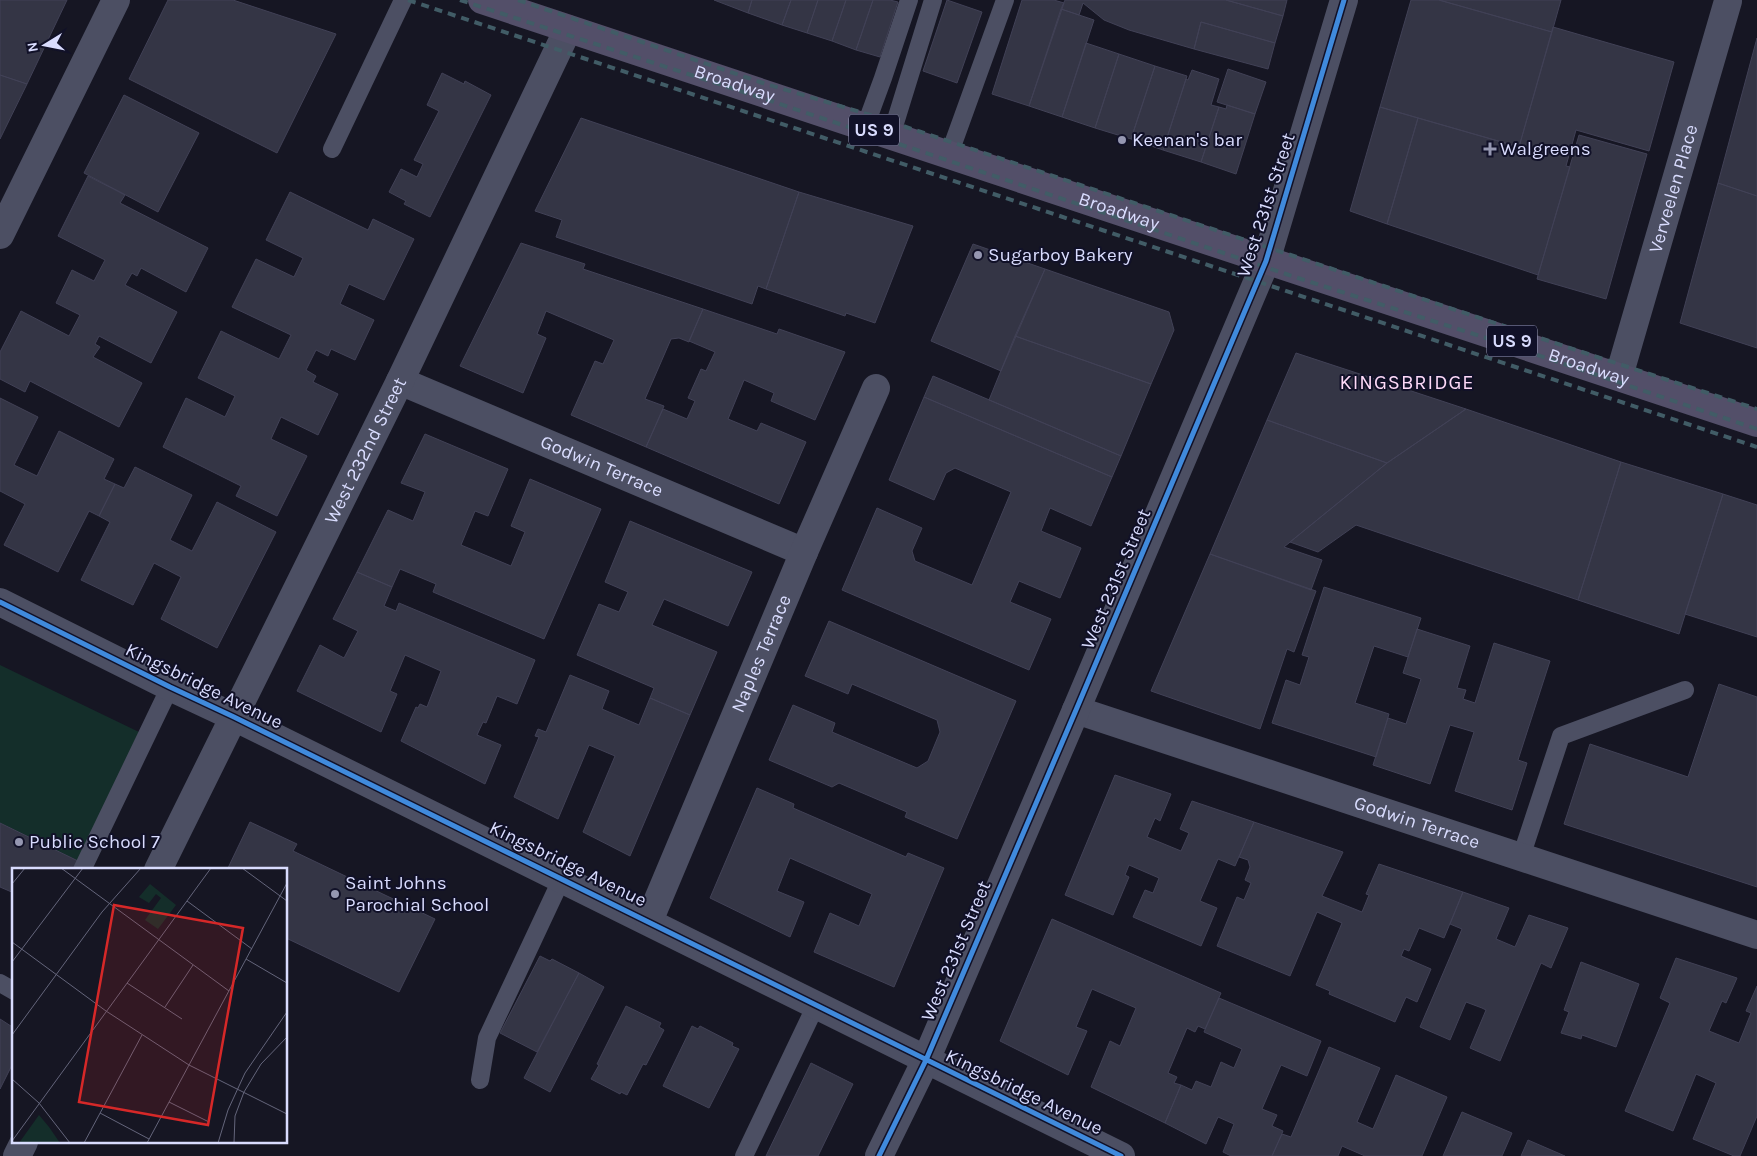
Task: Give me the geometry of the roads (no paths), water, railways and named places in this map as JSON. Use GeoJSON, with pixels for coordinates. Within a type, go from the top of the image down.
{"type":"FeatureCollection","features":[{"type":"Feature","properties":{"kind":"main road","name":"Broadway"},"geometry":{"type":"LineString","coordinates":[[482,0],[1757,423]]}},
{"type":"Feature","properties":{"kind":"street"},"geometry":{"type":"LineString","coordinates":[[0,236],[116,0]]}},
{"type":"Feature","properties":{"kind":"street","name":"West 231st Street"},"geometry":{"type":"LineString","coordinates":[[879,1156],[926,1060],[1266,260],[1344,0]]}},
{"type":"Feature","properties":{"kind":"street","name":"Verveelen Place"},"geometry":{"type":"LineString","coordinates":[[1619,376],[1728,1]]}},
{"type":"Feature","properties":{"kind":"street","name":"West 232nd Street"},"geometry":{"type":"LineString","coordinates":[[159,868],[400,382],[568,29]]}},
{"type":"Feature","properties":{"kind":"street","name":"Godwin Terrace"},"geometry":{"type":"LineString","coordinates":[[400,382],[804,552]]}},
{"type":"Feature","properties":{"kind":"street","name":"Naples Terrace"},"geometry":{"type":"LineString","coordinates":[[649,921],[804,552],[876,388]]}},
{"type":"Feature","properties":{"kind":"street","name":"Kingsbridge Avenue"},"geometry":{"type":"LineString","coordinates":[[0,602],[562,878],[1121,1156]]}},
{"type":"Feature","properties":{"kind":"street","name":"Godwin Terrace"},"geometry":{"type":"LineString","coordinates":[[1076,710],[1757,935]]}},
{"type":"Feature","properties":{"kind":"street"},"geometry":{"type":"LineString","coordinates":[[17,1156],[23,1144]]}},
{"type":"Feature","properties":{"kind":"lane"},"geometry":{"type":"LineString","coordinates":[[332,149],[403,0]]}},
{"type":"Feature","properties":{"kind":"lane"},"geometry":{"type":"LineString","coordinates":[[865,127],[909,0]]}},
{"type":"Feature","properties":{"kind":"lane"},"geometry":{"type":"LineString","coordinates":[[891,136],[933,0]]}},
{"type":"Feature","properties":{"kind":"lane"},"geometry":{"type":"LineString","coordinates":[[949,155],[1004,0]]}},
{"type":"Feature","properties":{"kind":"lane"},"geometry":{"type":"LineString","coordinates":[[83,868],[170,687]]}},
{"type":"Feature","properties":{"kind":"lane"},"geometry":{"type":"LineString","coordinates":[[1521,857],[1561,736],[1685,690]]}},
{"type":"Feature","properties":{"kind":"lane"},"geometry":{"type":"LineString","coordinates":[[480,1080],[487,1038],[562,878]]}},
{"type":"Feature","properties":{"kind":"lane"},"geometry":{"type":"LineString","coordinates":[[0,983],[12,990]]}},
{"type":"Feature","properties":{"kind":"lane"},"geometry":{"type":"LineString","coordinates":[[744,1156],[816,1005]]}},
{"type":"Feature","properties":{"kind":"railway"},"geometry":{"type":"LineString","coordinates":[[408,0],[1757,447]]}},
{"type":"Feature","properties":{"kind":"railway"},"geometry":{"type":"LineString","coordinates":[[460,0],[771,101],[1298,278],[1502,343],[1757,429]]}},
{"type":"Feature","properties":{"kind":"railway"},"geometry":{"type":"LineString","coordinates":[[518,0],[763,83],[870,115],[1757,409]]}},
{"type":"Feature","properties":{"kind":"place","name":"Keenan's bar"},"geometry":{"type":"Point","coordinates":[1122,140]}},
{"type":"Feature","properties":{"kind":"place","name":"Walgreens"},"geometry":{"type":"Point","coordinates":[1490,149]}},
{"type":"Feature","properties":{"kind":"place","name":"Sugarboy Bakery"},"geometry":{"type":"Point","coordinates":[978,255]}},
{"type":"Feature","properties":{"kind":"place","name":"Public School 7"},"geometry":{"type":"Point","coordinates":[19,842]}},
{"type":"Feature","properties":{"kind":"place","name":"Saint Johns Parochial School"},"geometry":{"type":"Point","coordinates":[335,894]}},
{"type":"Feature","properties":{"kind":"district","name":"KINGSBRIDGE"},"geometry":{"type":"Point","coordinates":[1407,382]}}]}
